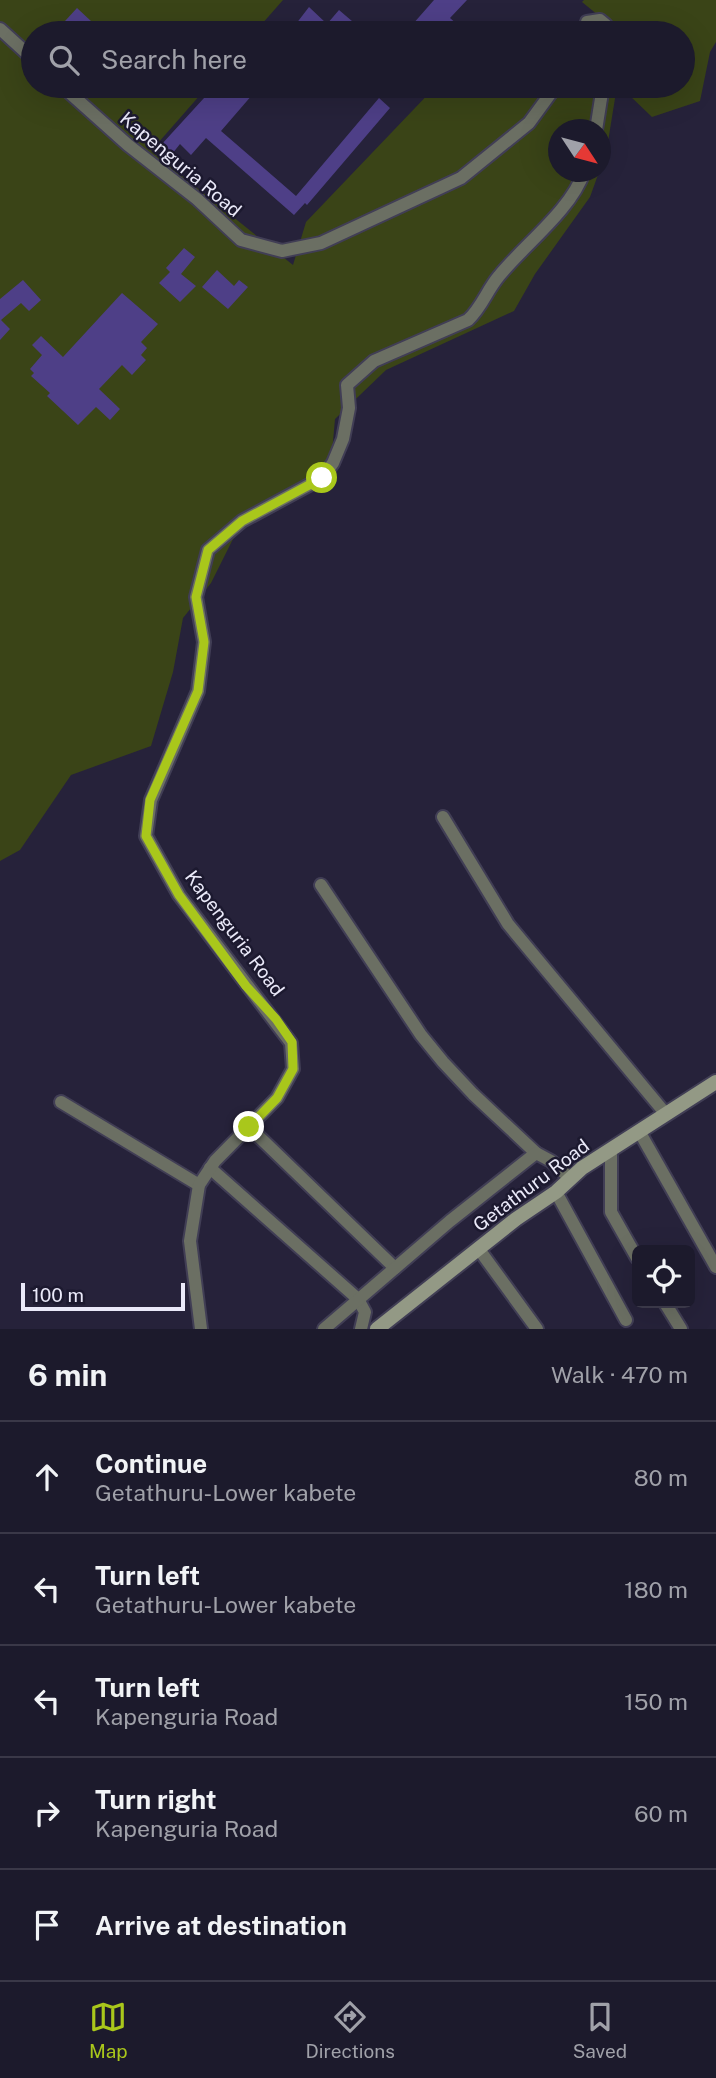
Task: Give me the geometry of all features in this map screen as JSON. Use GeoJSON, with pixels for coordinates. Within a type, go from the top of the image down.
{"type":"FeatureCollection","features":[{"type":"Feature","properties":{"kind":"main road","name":"Getathuru Road"},"geometry":{"type":"LineString","coordinates":[[377,1329],[478,1248],[556,1192],[582,1168],[716,1082]]}},
{"type":"Feature","properties":{"kind":"street"},"geometry":{"type":"LineString","coordinates":[[0,29],[21,48]]}},
{"type":"Feature","properties":{"kind":"street","name":"Kapenguria Road"},"geometry":{"type":"LineString","coordinates":[[75,98],[241,240],[282,251],[321,243],[461,178],[529,123],[547,98]]}},
{"type":"Feature","properties":{"kind":"street"},"geometry":{"type":"LineString","coordinates":[[598,119],[601,98]]}},
{"type":"Feature","properties":{"kind":"street","name":"Kapenguria Road"},"geometry":{"type":"LineString","coordinates":[[201,1329],[190,1241],[200,1185],[215,1161],[277,1098],[293,1069],[292,1042],[276,1019],[246,986],[179,895],[146,836],[150,800],[198,691],[204,642],[196,597],[208,550],[242,521],[322,478],[333,463],[343,439],[349,408],[347,385],[374,361],[468,320],[479,309],[497,278],[562,208],[580,182]]}},
{"type":"Feature","properties":{"kind":"street"},"geometry":{"type":"LineString","coordinates":[[443,817],[508,924],[665,1113]]}},
{"type":"Feature","properties":{"kind":"street"},"geometry":{"type":"LineString","coordinates":[[321,885],[436,1053],[473,1094],[536,1153],[551,1161],[571,1179]]}},
{"type":"Feature","properties":{"kind":"street"},"geometry":{"type":"LineString","coordinates":[[61,1102],[200,1185]]}},
{"type":"Feature","properties":{"kind":"street"},"geometry":{"type":"LineString","coordinates":[[249,1127],[395,1268]]}},
{"type":"Feature","properties":{"kind":"street"},"geometry":{"type":"LineString","coordinates":[[639,1130],[716,1267]]}},
{"type":"Feature","properties":{"kind":"street"},"geometry":{"type":"LineString","coordinates":[[611,1149],[611,1212],[632,1249]]}},
{"type":"Feature","properties":{"kind":"street"},"geometry":{"type":"LineString","coordinates":[[324,1329],[536,1153]]}},
{"type":"Feature","properties":{"kind":"street"},"geometry":{"type":"LineString","coordinates":[[211,1168],[358,1299],[365,1312],[361,1329]]}},
{"type":"Feature","properties":{"kind":"street"},"geometry":{"type":"LineString","coordinates":[[556,1192],[626,1320]]}},
{"type":"Feature","properties":{"kind":"street"},"geometry":{"type":"LineString","coordinates":[[478,1248],[537,1329]]}},
{"type":"Feature","properties":{"kind":"street"},"geometry":{"type":"LineString","coordinates":[[668,1308],[681,1329]]}},
{"type":"Feature","properties":{"kind":"green space"},"geometry":{"type":"Polygon","coordinates":[[[0,0],[283,0],[265,21],[21,21],[21,98],[197,98],[151,151],[293,265],[306,222],[425,98],[615,98],[611,123],[611,119],[548,119],[548,182],[595,182],[590,197],[535,274],[514,311],[386,370],[335,419],[330,475],[237,531],[211,583],[183,618],[173,672],[151,746],[71,775],[20,850],[0,861],[0,0]]]}},
{"type":"Feature","properties":{"kind":"green space"},"geometry":{"type":"Polygon","coordinates":[[[716,0],[716,42],[710,52],[700,101],[652,117],[632,98],[695,98],[695,21],[605,21],[582,2],[716,0]]]}},
{"type":"Feature","properties":{"kind":"building"},"geometry":{"type":"Polygon","coordinates":[[[434,0],[467,0],[450,18],[453,21],[416,21],[434,0]]]}},
{"type":"Feature","properties":{"kind":"building"},"geometry":{"type":"Polygon","coordinates":[[[309,7],[324,21],[298,21],[309,7]]]}},
{"type":"Feature","properties":{"kind":"building"},"geometry":{"type":"Polygon","coordinates":[[[77,8],[91,21],[65,21],[77,8]]]}},
{"type":"Feature","properties":{"kind":"building"},"geometry":{"type":"Polygon","coordinates":[[[339,10],[352,21],[330,21],[339,10]]]}},
{"type":"Feature","properties":{"kind":"building"},"geometry":{"type":"Polygon","coordinates":[[[204,98],[250,98],[221,131],[296,196],[379,98],[390,108],[307,205],[305,203],[294,215],[206,138],[191,155],[180,144],[172,154],[161,145],[204,98]]]}},
{"type":"Feature","properties":{"kind":"building"},"geometry":{"type":"Polygon","coordinates":[[[184,248],[195,257],[181,274],[196,286],[180,302],[159,283],[170,272],[166,268],[184,248]]]}},
{"type":"Feature","properties":{"kind":"building"},"geometry":{"type":"Polygon","coordinates":[[[217,270],[234,286],[239,280],[248,287],[228,309],[202,287],[217,270]]]}},
{"type":"Feature","properties":{"kind":"building"},"geometry":{"type":"Polygon","coordinates":[[[23,280],[41,300],[29,311],[21,303],[1,320],[10,329],[0,340],[0,299],[23,280]]]}},
{"type":"Feature","properties":{"kind":"building"},"geometry":{"type":"Polygon","coordinates":[[[122,293],[158,324],[141,342],[147,348],[141,355],[146,360],[132,375],[122,365],[99,389],[120,409],[110,420],[96,407],[78,425],[47,396],[50,393],[31,376],[34,373],[30,369],[42,355],[32,345],[41,336],[63,357],[122,293]]]}},
{"type":"Feature","properties":{"kind":"route"},"geometry":{"type":"LineString","coordinates":[[249,1127],[277,1098],[293,1069],[292,1042],[276,1019],[246,986],[179,895],[146,836],[150,800],[198,691],[204,642],[196,597],[208,550],[242,521],[322,478]]}}]}
